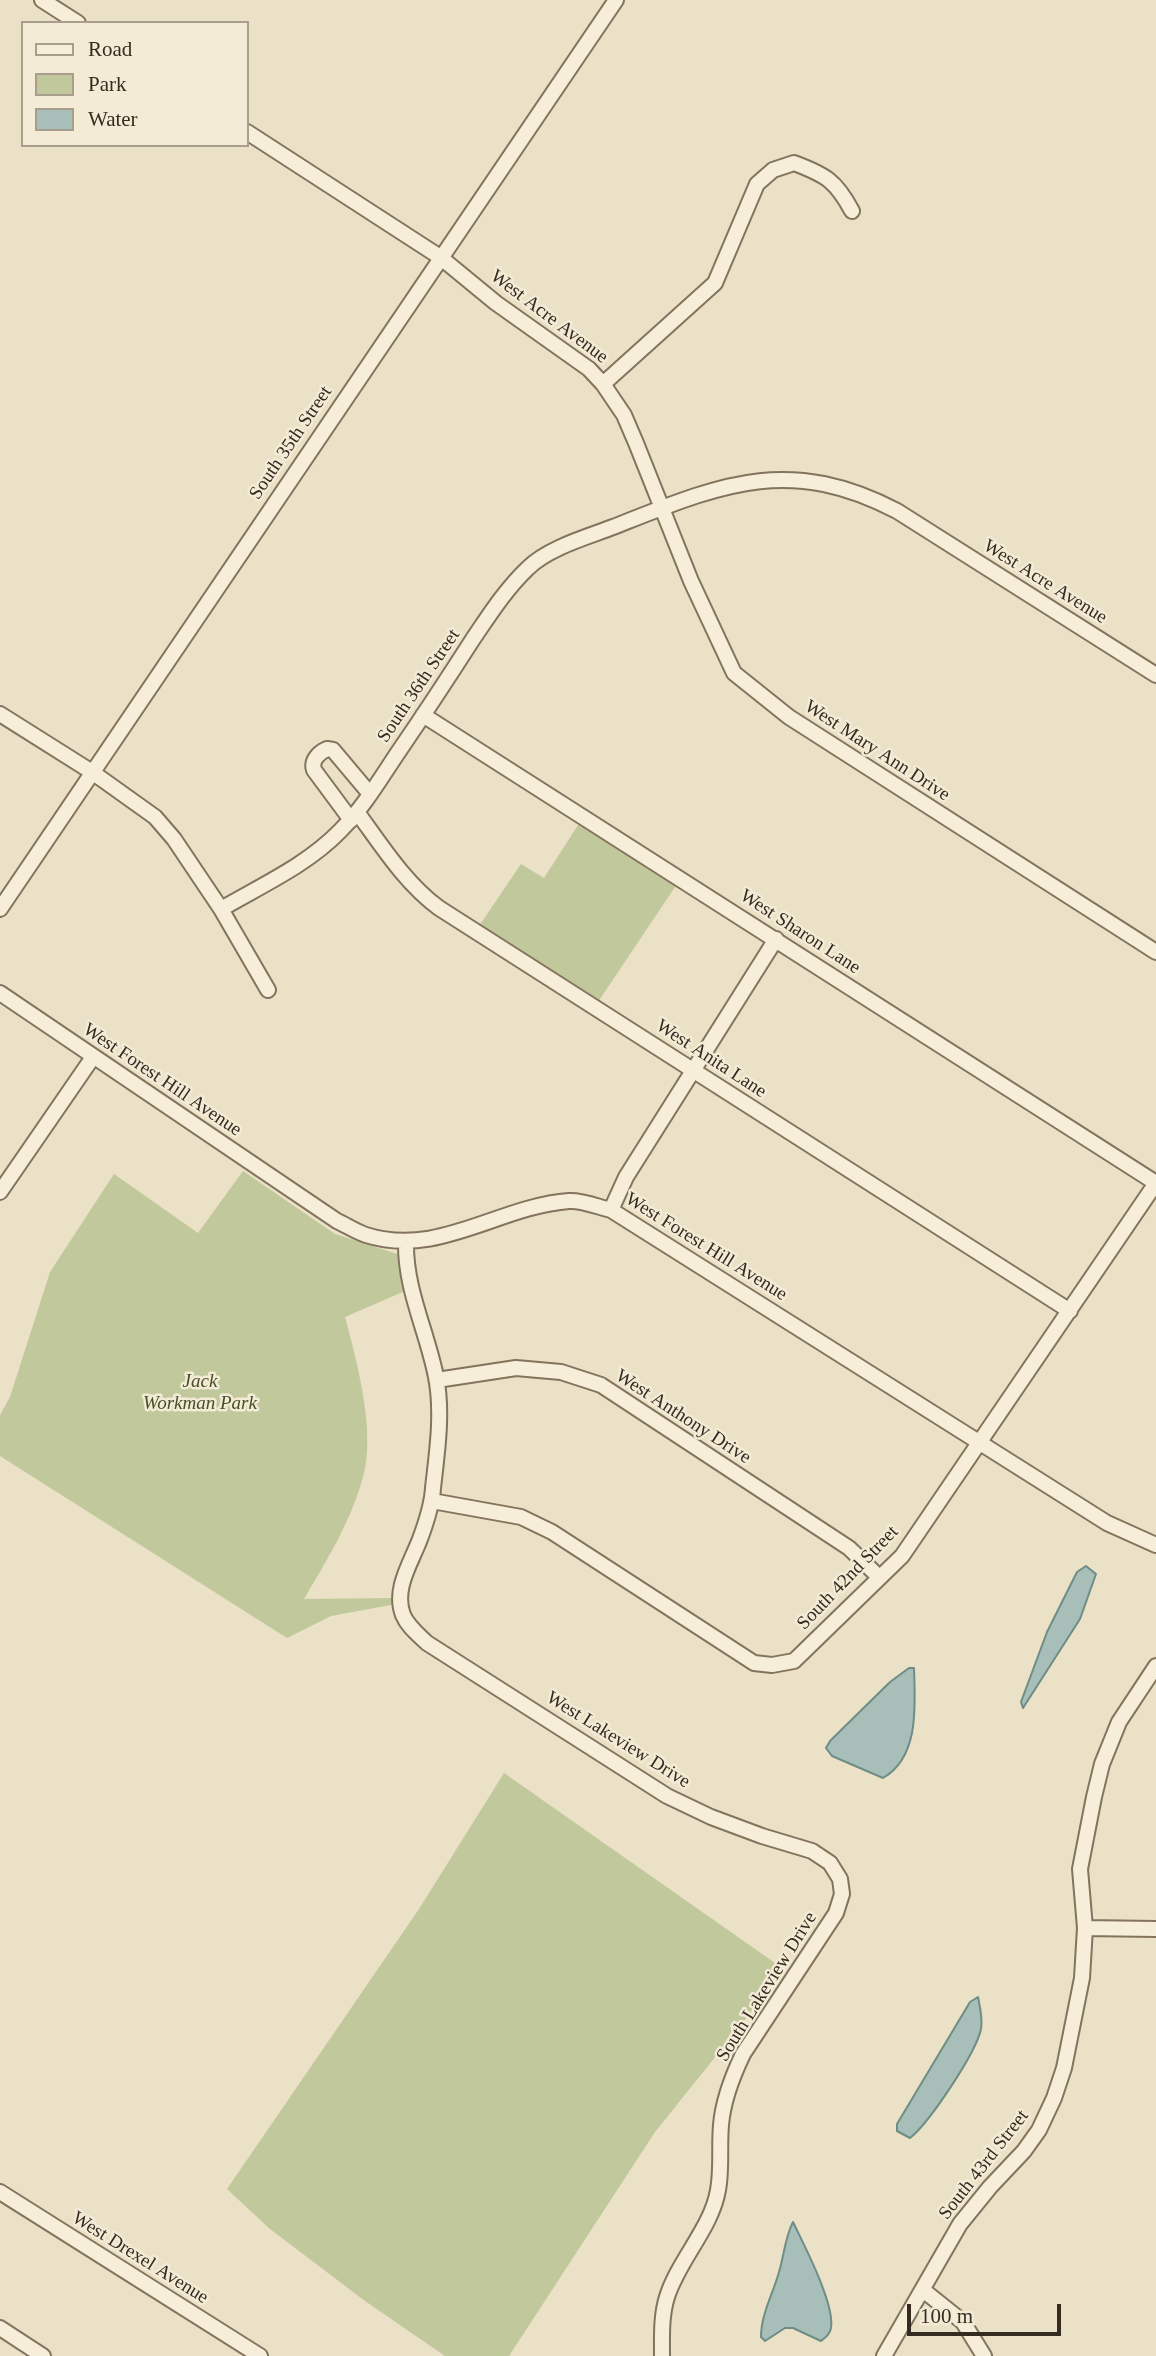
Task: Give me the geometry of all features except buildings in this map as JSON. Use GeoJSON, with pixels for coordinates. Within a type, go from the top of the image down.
{"type":"FeatureCollection","features":[{"type":"Feature","properties":{"kind":"street"},"geometry":{"type":"LineString","coordinates":[[42,0],[75,21]]}},
{"type":"Feature","properties":{"kind":"street","name":"South 35th Street"},"geometry":{"type":"LineString","coordinates":[[0,909],[616,0]]}},
{"type":"Feature","properties":{"kind":"street","name":"West Acre Avenue"},"geometry":{"type":"LineString","coordinates":[[248,133],[440,257],[496,303],[589,369],[624,415],[662,508],[753,481],[810,481],[855,491],[897,511],[1156,675]]}},
{"type":"Feature","properties":{"kind":"street"},"geometry":{"type":"LineString","coordinates":[[603,384],[715,283],[757,184],[773,170],[794,163],[816,171],[839,187],[852,211]]}},
{"type":"Feature","properties":{"kind":"street","name":"South 36th Street"},"geometry":{"type":"LineString","coordinates":[[221,909],[302,862],[327,844],[354,816],[496,605],[529,566],[561,547],[662,508]]}},
{"type":"Feature","properties":{"kind":"street","name":"West Mary Ann Drive"},"geometry":{"type":"LineString","coordinates":[[662,508],[707,617],[734,673],[789,717],[1156,952]]}},
{"type":"Feature","properties":{"kind":"street"},"geometry":{"type":"LineString","coordinates":[[0,714],[92,772],[155,817],[174,839],[221,909],[268,990]]}},
{"type":"Feature","properties":{"kind":"street","name":"West Sharon Lane"},"geometry":{"type":"LineString","coordinates":[[423,715],[1156,1182]]}},
{"type":"Feature","properties":{"kind":"street","name":"West Anita Lane"},"geometry":{"type":"LineString","coordinates":[[370,794],[333,750],[327,749],[318,755],[313,764],[314,770],[404,875],[433,904],[1070,1311]]}},
{"type":"Feature","properties":{"kind":"street"},"geometry":{"type":"LineString","coordinates":[[611,1210],[626,1177],[776,939]]}},
{"type":"Feature","properties":{"kind":"street","name":"West Forest Hill Avenue"},"geometry":{"type":"LineString","coordinates":[[0,993],[337,1221],[365,1235],[406,1242],[428,1241],[519,1210],[571,1201],[611,1210],[1107,1523],[1156,1545]]}},
{"type":"Feature","properties":{"kind":"street"},"geometry":{"type":"LineString","coordinates":[[0,1192],[93,1057]]}},
{"type":"Feature","properties":{"kind":"street","name":"South 42nd Street"},"geometry":{"type":"LineString","coordinates":[[432,1501],[521,1517],[541,1527],[754,1663],[772,1665],[794,1661],[902,1556],[1156,1182]]}},
{"type":"Feature","properties":{"kind":"street"},"geometry":{"type":"LineString","coordinates":[[406,1242],[410,1286],[437,1380],[439,1434],[432,1501]]}},
{"type":"Feature","properties":{"kind":"street","name":"West Anthony Drive"},"geometry":{"type":"LineString","coordinates":[[437,1380],[516,1368],[561,1372],[601,1385],[849,1548],[879,1577]]}},
{"type":"Feature","properties":{"kind":"street","name":"West Lakeview Drive"},"geometry":{"type":"LineString","coordinates":[[432,1501],[401,1585],[403,1615],[427,1643],[667,1796],[711,1817],[812,1851],[830,1863],[840,1879]]}},
{"type":"Feature","properties":{"kind":"street","name":"South 43rd Street"},"geometry":{"type":"LineString","coordinates":[[884,2356],[960,2224],[1040,2130],[1054,2098],[1064,2068],[1082,1978],[1085,1928],[1080,1869],[1102,1764],[1119,1722],[1156,1666]]}},
{"type":"Feature","properties":{"kind":"street","name":"South Lakeview Drive"},"geometry":{"type":"LineString","coordinates":[[662,2356],[662,2323],[667,2296],[713,2208],[718,2191],[721,2125],[725,2098],[733,2076],[753,2038],[836,1913],[842,1894],[840,1879]]}},
{"type":"Feature","properties":{"kind":"street"},"geometry":{"type":"LineString","coordinates":[[1085,1928],[1156,1929]]}},
{"type":"Feature","properties":{"kind":"street","name":"West Drexel Avenue"},"geometry":{"type":"LineString","coordinates":[[0,2192],[260,2356]]}},
{"type":"Feature","properties":{"kind":"street"},"geometry":{"type":"LineString","coordinates":[[923,2290],[955,2313],[984,2356]]}},
{"type":"Feature","properties":{"kind":"street"},"geometry":{"type":"LineString","coordinates":[[0,2328],[43,2356]]}},
{"type":"Feature","properties":{"kind":"green space"},"geometry":{"type":"Polygon","coordinates":[[[580,822],[677,884],[598,1002],[479,926],[521,864],[544,878],[580,822]]]}},
{"type":"Feature","properties":{"kind":"green space","name":"Jack Workman Park"},"geometry":{"type":"Polygon","coordinates":[[[243,1171],[335,1234],[397,1254],[405,1291],[345,1317],[363,1397],[366,1459],[358,1493],[345,1525],[304,1599],[395,1598],[396,1604],[331,1616],[287,1638],[0,1456],[0,1415],[10,1397],[50,1272],[114,1174],[198,1233],[243,1171]]]}},
{"type":"Feature","properties":{"kind":"green space"},"geometry":{"type":"Polygon","coordinates":[[[504,1773],[785,1970],[655,2132],[509,2356],[445,2356],[365,2301],[270,2229],[227,2189],[419,1909],[504,1773]]]}},
{"type":"Feature","properties":{"kind":"water"},"geometry":{"type":"Polygon","coordinates":[[[1086,1566],[1096,1574],[1080,1619],[1023,1708],[1021,1702],[1047,1632],[1077,1572],[1086,1566]]]}},
{"type":"Feature","properties":{"kind":"water"},"geometry":{"type":"Polygon","coordinates":[[[909,1668],[914,1668],[913,1729],[904,1757],[895,1769],[883,1778],[832,1756],[826,1748],[830,1741],[890,1682],[909,1668]]]}},
{"type":"Feature","properties":{"kind":"water"},"geometry":{"type":"Polygon","coordinates":[[[978,1997],[981,2029],[951,2087],[910,2138],[897,2131],[897,2124],[970,2002],[978,1997]]]}},
{"type":"Feature","properties":{"kind":"water"},"geometry":{"type":"Polygon","coordinates":[[[793,2222],[824,2290],[831,2328],[821,2341],[793,2328],[785,2328],[765,2341],[761,2337],[763,2320],[793,2222]]]}}]}
